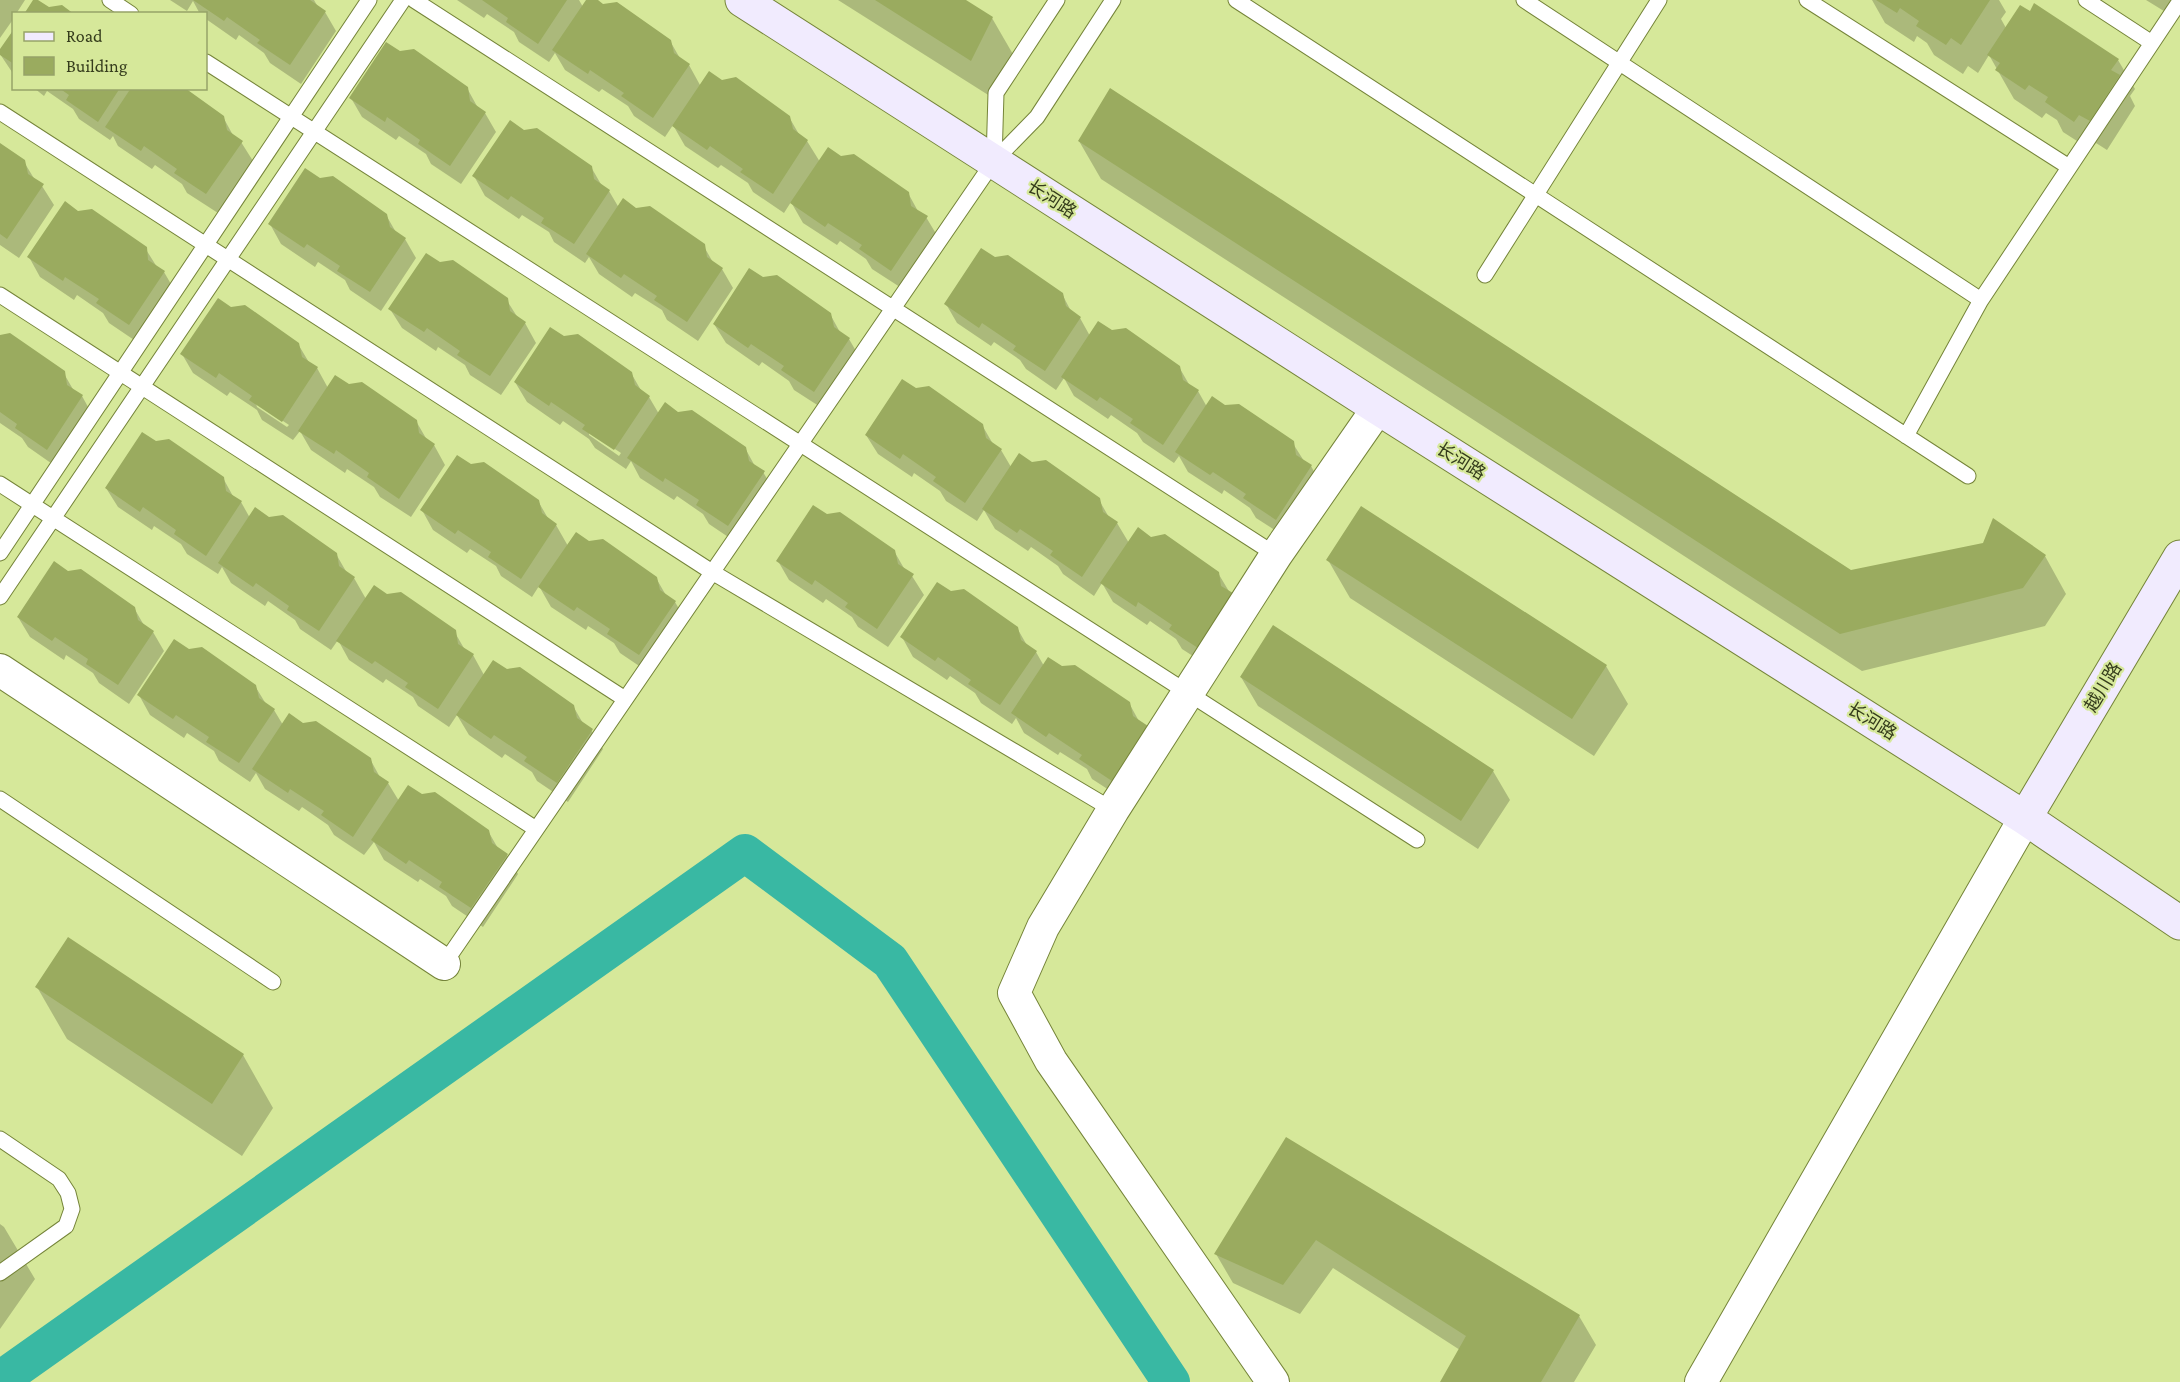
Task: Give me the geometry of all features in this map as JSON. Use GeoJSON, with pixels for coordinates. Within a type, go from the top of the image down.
{"type":"FeatureCollection","features":[{"type":"Feature","properties":{"kind":"street","name":"长河路"},"geometry":{"type":"LineString","coordinates":[[742,0],[1378,408],[2025,818],[2180,923]]}},
{"type":"Feature","properties":{"kind":"street"},"geometry":{"type":"LineString","coordinates":[[1273,1382],[1051,1061],[1014,993],[1043,927],[1113,810],[1276,555],[1378,408]]}},
{"type":"Feature","properties":{"kind":"street","name":"越川路"},"geometry":{"type":"LineString","coordinates":[[2025,818],[2180,557]]}},
{"type":"Feature","properties":{"kind":"street"},"geometry":{"type":"LineString","coordinates":[[0,670],[444,964]]}},
{"type":"Feature","properties":{"kind":"street"},"geometry":{"type":"LineString","coordinates":[[1701,1382],[2025,818]]}},
{"type":"Feature","properties":{"kind":"lane"},"geometry":{"type":"LineString","coordinates":[[110,0],[128,12]]}},
{"type":"Feature","properties":{"kind":"lane"},"geometry":{"type":"LineString","coordinates":[[0,553],[369,0]]}},
{"type":"Feature","properties":{"kind":"lane"},"geometry":{"type":"LineString","coordinates":[[0,597],[403,0]]}},
{"type":"Feature","properties":{"kind":"lane"},"geometry":{"type":"LineString","coordinates":[[414,0],[1276,555]]}},
{"type":"Feature","properties":{"kind":"lane"},"geometry":{"type":"LineString","coordinates":[[994,161],[996,93],[1057,0]]}},
{"type":"Feature","properties":{"kind":"lane"},"geometry":{"type":"LineString","coordinates":[[444,964],[994,161],[1037,117],[1113,0]]}},
{"type":"Feature","properties":{"kind":"lane"},"geometry":{"type":"LineString","coordinates":[[1236,0],[1968,476]]}},
{"type":"Feature","properties":{"kind":"lane"},"geometry":{"type":"LineString","coordinates":[[1524,0],[1981,300]]}},
{"type":"Feature","properties":{"kind":"lane"},"geometry":{"type":"LineString","coordinates":[[1485,274],[1659,0]]}},
{"type":"Feature","properties":{"kind":"lane"},"geometry":{"type":"LineString","coordinates":[[1807,0],[2069,167]]}},
{"type":"Feature","properties":{"kind":"lane"},"geometry":{"type":"LineString","coordinates":[[2086,0],[2152,43]]}},
{"type":"Feature","properties":{"kind":"lane"},"geometry":{"type":"LineString","coordinates":[[1906,436],[1981,300],[2180,1]]}},
{"type":"Feature","properties":{"kind":"lane"},"geometry":{"type":"LineString","coordinates":[[207,63],[1417,840]]}},
{"type":"Feature","properties":{"kind":"lane"},"geometry":{"type":"LineString","coordinates":[[0,112],[712,572],[1113,810]]}},
{"type":"Feature","properties":{"kind":"lane"},"geometry":{"type":"LineString","coordinates":[[0,295],[625,699]]}},
{"type":"Feature","properties":{"kind":"lane"},"geometry":{"type":"LineString","coordinates":[[0,484],[536,829]]}},
{"type":"Feature","properties":{"kind":"lane"},"geometry":{"type":"LineString","coordinates":[[0,799],[273,982]]}},
{"type":"Feature","properties":{"kind":"lane"},"geometry":{"type":"LineString","coordinates":[[0,1139],[59,1179],[68,1193],[72,1209],[66,1226],[0,1273]]}},
{"type":"Feature","properties":{"kind":"building"},"geometry":{"type":"Polygon","coordinates":[[[33,0],[38,0],[49,7],[62,5],[71,12],[25,12],[33,0]]]}},
{"type":"Feature","properties":{"kind":"building"},"geometry":{"type":"Polygon","coordinates":[[[193,0],[310,0],[326,11],[290,65],[257,43],[260,40],[227,17],[224,21],[193,0]]]}},
{"type":"Feature","properties":{"kind":"building"},"geometry":{"type":"Polygon","coordinates":[[[482,0],[567,0],[538,44],[506,22],[508,18],[482,0]]]}},
{"type":"Feature","properties":{"kind":"building"},"geometry":{"type":"Polygon","coordinates":[[[586,0],[598,0],[603,4],[617,2],[671,40],[674,53],[690,64],[653,118],[621,96],[624,93],[590,70],[588,74],[552,50],[586,0]]]}},
{"type":"Feature","properties":{"kind":"building"},"geometry":{"type":"Polygon","coordinates":[[[875,0],[966,0],[993,17],[971,61],[875,0]]]}},
{"type":"Feature","properties":{"kind":"building"},"geometry":{"type":"Polygon","coordinates":[[[1876,0],[1990,0],[1961,45],[1951,38],[1946,45],[1916,26],[1919,21],[1900,8],[1897,13],[1876,0]]]}},
{"type":"Feature","properties":{"kind":"building"},"geometry":{"type":"Polygon","coordinates":[[[2034,3],[2119,59],[2111,70],[2120,75],[2090,121],[2079,115],[2074,122],[2045,102],[2048,97],[2029,85],[2025,90],[1995,70],[2000,63],[1987,55],[2020,5],[2030,11],[2034,3]]]}},
{"type":"Feature","properties":{"kind":"building"},"geometry":{"type":"Polygon","coordinates":[[[12,32],[12,63],[0,55],[0,49],[12,32]]]}},
{"type":"Feature","properties":{"kind":"building"},"geometry":{"type":"Polygon","coordinates":[[[386,42],[400,51],[414,49],[468,87],[470,101],[486,112],[450,166],[418,144],[420,140],[387,117],[385,122],[349,98],[386,42]]]}},
{"type":"Feature","properties":{"kind":"building"},"geometry":{"type":"Polygon","coordinates":[[[709,71],[722,80],[736,77],[790,116],[793,129],[808,140],[773,194],[740,172],[743,169],[710,146],[707,150],[672,126],[709,71]]]}},
{"type":"Feature","properties":{"kind":"building"},"geometry":{"type":"Polygon","coordinates":[[[1110,88],[1851,570],[1983,543],[1993,518],[2046,555],[2023,588],[1840,634],[1078,141],[1110,88]]]}},
{"type":"Feature","properties":{"kind":"building"},"geometry":{"type":"Polygon","coordinates":[[[62,90],[119,90],[98,122],[66,100],[69,95],[62,90]]]}},
{"type":"Feature","properties":{"kind":"building"},"geometry":{"type":"Polygon","coordinates":[[[130,90],[188,90],[224,116],[227,130],[243,141],[206,194],[174,173],[177,169],[144,146],[141,151],[105,127],[130,90]]]}},
{"type":"Feature","properties":{"kind":"building"},"geometry":{"type":"Polygon","coordinates":[[[510,120],[524,130],[537,128],[592,166],[594,179],[610,190],[574,244],[541,223],[544,218],[511,196],[508,200],[472,176],[510,120]]]}},
{"type":"Feature","properties":{"kind":"building"},"geometry":{"type":"Polygon","coordinates":[[[0,143],[25,160],[28,174],[44,184],[7,239],[0,234],[0,143]]]}},
{"type":"Feature","properties":{"kind":"building"},"geometry":{"type":"Polygon","coordinates":[[[828,147],[841,156],[854,154],[909,192],[911,206],[928,216],[891,271],[859,249],[862,245],[828,223],[825,227],[790,203],[828,147]]]}},
{"type":"Feature","properties":{"kind":"building"},"geometry":{"type":"Polygon","coordinates":[[[305,168],[320,178],[333,176],[387,214],[390,227],[406,238],[370,292],[337,271],[340,266],[307,244],[304,248],[268,224],[305,168]]]}},
{"type":"Feature","properties":{"kind":"building"},"geometry":{"type":"Polygon","coordinates":[[[623,198],[636,208],[650,206],[705,244],[707,257],[723,268],[687,322],[654,300],[657,296],[624,274],[621,278],[586,254],[623,198]]]}},
{"type":"Feature","properties":{"kind":"building"},"geometry":{"type":"Polygon","coordinates":[[[65,201],[78,211],[92,209],[147,247],[148,260],[165,271],[129,325],[96,303],[99,299],[65,277],[63,281],[27,257],[65,201]]]}},
{"type":"Feature","properties":{"kind":"building"},"geometry":{"type":"Polygon","coordinates":[[[981,248],[995,257],[1008,255],[1063,293],[1066,306],[1081,317],[1045,371],[1013,350],[1016,346],[982,323],[979,328],[944,304],[981,248]]]}},
{"type":"Feature","properties":{"kind":"building"},"geometry":{"type":"Polygon","coordinates":[[[426,253],[440,262],[453,260],[508,298],[510,311],[526,322],[490,376],[457,355],[460,351],[427,328],[424,332],[388,309],[426,253]]]}},
{"type":"Feature","properties":{"kind":"building"},"geometry":{"type":"Polygon","coordinates":[[[749,268],[763,277],[777,275],[831,313],[834,327],[850,338],[814,392],[781,370],[784,366],[751,344],[748,348],[713,324],[749,268]]]}},
{"type":"Feature","properties":{"kind":"building"},"geometry":{"type":"Polygon","coordinates":[[[218,298],[231,307],[245,305],[299,343],[302,357],[318,367],[282,422],[249,400],[252,396],[219,373],[216,378],[180,354],[218,298]]]}},
{"type":"Feature","properties":{"kind":"building"},"geometry":{"type":"Polygon","coordinates":[[[1098,321],[1112,330],[1126,328],[1180,366],[1183,380],[1199,390],[1163,445],[1130,423],[1133,419],[1100,397],[1097,401],[1061,377],[1098,321]]]}},
{"type":"Feature","properties":{"kind":"building"},"geometry":{"type":"Polygon","coordinates":[[[550,327],[564,336],[578,334],[632,372],[635,385],[650,396],[614,450],[582,429],[585,425],[551,402],[549,406],[514,382],[550,327]]]}},
{"type":"Feature","properties":{"kind":"building"},"geometry":{"type":"Polygon","coordinates":[[[10,333],[65,371],[67,385],[83,395],[47,450],[15,428],[17,424],[0,412],[0,335],[10,333]]]}},
{"type":"Feature","properties":{"kind":"building"},"geometry":{"type":"Polygon","coordinates":[[[335,375],[349,384],[362,382],[417,420],[419,433],[435,444],[399,499],[367,477],[369,473],[336,450],[334,454],[298,431],[335,375]]]}},
{"type":"Feature","properties":{"kind":"building"},"geometry":{"type":"Polygon","coordinates":[[[902,379],[916,388],[929,386],[983,424],[986,438],[1002,449],[965,503],[933,481],[936,477],[903,454],[900,459],[865,435],[902,379]]]}},
{"type":"Feature","properties":{"kind":"building"},"geometry":{"type":"Polygon","coordinates":[[[1212,396],[1225,405],[1239,404],[1294,441],[1296,455],[1312,465],[1276,520],[1243,498],[1246,494],[1213,472],[1210,475],[1175,452],[1212,396]]]}},
{"type":"Feature","properties":{"kind":"building"},"geometry":{"type":"Polygon","coordinates":[[[665,402],[678,412],[692,410],[746,447],[749,461],[765,471],[728,526],[696,505],[699,500],[665,478],[663,482],[627,458],[665,402]]]}},
{"type":"Feature","properties":{"kind":"building"},"geometry":{"type":"Polygon","coordinates":[[[142,432],[156,441],[169,439],[224,477],[226,491],[242,501],[206,556],[174,534],[176,530],[143,507],[140,512],[105,488],[142,432]]]}},
{"type":"Feature","properties":{"kind":"building"},"geometry":{"type":"Polygon","coordinates":[[[1019,453],[1032,462],[1046,460],[1100,498],[1103,512],[1118,522],[1082,577],[1050,555],[1053,551],[1020,529],[1017,533],[982,509],[1019,453]]]}},
{"type":"Feature","properties":{"kind":"building"},"geometry":{"type":"Polygon","coordinates":[[[457,455],[471,464],[484,462],[539,500],[542,513],[557,524],[521,579],[488,557],[491,552],[458,530],[455,534],[420,510],[457,455]]]}},
{"type":"Feature","properties":{"kind":"building"},"geometry":{"type":"Polygon","coordinates":[[[813,505],[827,514],[840,512],[895,550],[898,564],[914,574],[877,629],[845,607],[848,603],[815,580],[812,585],[776,561],[813,505]]]}},
{"type":"Feature","properties":{"kind":"building"},"geometry":{"type":"Polygon","coordinates":[[[1361,506],[1607,665],[1572,719],[1326,560],[1361,506]]]}},
{"type":"Feature","properties":{"kind":"building"},"geometry":{"type":"Polygon","coordinates":[[[255,507],[269,517],[283,515],[337,553],[339,566],[355,577],[319,631],[287,610],[289,606],[256,583],[253,587],[218,563],[255,507]]]}},
{"type":"Feature","properties":{"kind":"building"},"geometry":{"type":"Polygon","coordinates":[[[1138,527],[1151,537],[1165,534],[1219,572],[1221,586],[1238,596],[1201,650],[1169,629],[1172,625],[1138,602],[1136,607],[1100,583],[1138,527]]]}},
{"type":"Feature","properties":{"kind":"building"},"geometry":{"type":"Polygon","coordinates":[[[576,532],[589,541],[603,539],[657,577],[660,590],[676,601],[639,655],[607,634],[610,629],[577,607],[574,611],[538,587],[576,532]]]}},
{"type":"Feature","properties":{"kind":"building"},"geometry":{"type":"Polygon","coordinates":[[[54,561],[68,571],[81,569],[135,607],[138,620],[154,631],[118,685],[86,664],[88,659],[55,637],[52,641],[17,617],[54,561]]]}},
{"type":"Feature","properties":{"kind":"building"},"geometry":{"type":"Polygon","coordinates":[[[937,582],[951,591],[964,589],[1018,627],[1021,640],[1037,651],[1000,705],[968,684],[971,680],[938,657],[935,661],[900,637],[937,582]]]}},
{"type":"Feature","properties":{"kind":"building"},"geometry":{"type":"Polygon","coordinates":[[[374,585],[387,594],[401,592],[456,630],[458,644],[474,654],[438,709],[405,687],[408,683],[375,661],[372,664],[336,641],[374,585]]]}},
{"type":"Feature","properties":{"kind":"building"},"geometry":{"type":"Polygon","coordinates":[[[1273,625],[1494,770],[1461,821],[1240,677],[1273,625]]]}},
{"type":"Feature","properties":{"kind":"building"},"geometry":{"type":"Polygon","coordinates":[[[174,639],[189,649],[202,647],[256,685],[259,698],[275,709],[239,763],[206,742],[209,737],[176,715],[173,719],[137,695],[174,639]]]}},
{"type":"Feature","properties":{"kind":"building"},"geometry":{"type":"Polygon","coordinates":[[[1048,657],[1062,666],[1075,665],[1130,702],[1133,716],[1148,726],[1112,781],[1079,759],[1082,755],[1049,733],[1046,737],[1011,713],[1048,657]]]}},
{"type":"Feature","properties":{"kind":"building"},"geometry":{"type":"Polygon","coordinates":[[[493,660],[507,669],[520,667],[574,705],[577,718],[593,729],[557,783],[524,761],[527,757],[494,735],[491,739],[456,715],[493,660]]]}},
{"type":"Feature","properties":{"kind":"building"},"geometry":{"type":"Polygon","coordinates":[[[289,713],[303,723],[316,721],[371,758],[374,772],[389,782],[353,837],[321,815],[324,811],[290,789],[288,793],[252,769],[289,713]]]}},
{"type":"Feature","properties":{"kind":"building"},"geometry":{"type":"Polygon","coordinates":[[[408,785],[422,794],[435,792],[489,830],[492,843],[508,854],[471,908],[439,887],[442,882],[409,860],[406,864],[371,840],[408,785]]]}},
{"type":"Feature","properties":{"kind":"building"},"geometry":{"type":"Polygon","coordinates":[[[68,937],[244,1054],[212,1104],[35,987],[68,937]]]}},
{"type":"Feature","properties":{"kind":"building"},"geometry":{"type":"Polygon","coordinates":[[[1286,1137],[1580,1315],[1541,1382],[1440,1382],[1466,1336],[1316,1240],[1283,1285],[1214,1254],[1286,1137]]]}},
{"type":"Feature","properties":{"kind":"waterway"},"geometry":{"type":"LineString","coordinates":[[0,1380],[745,853],[890,961],[1171,1382]]}}]}
